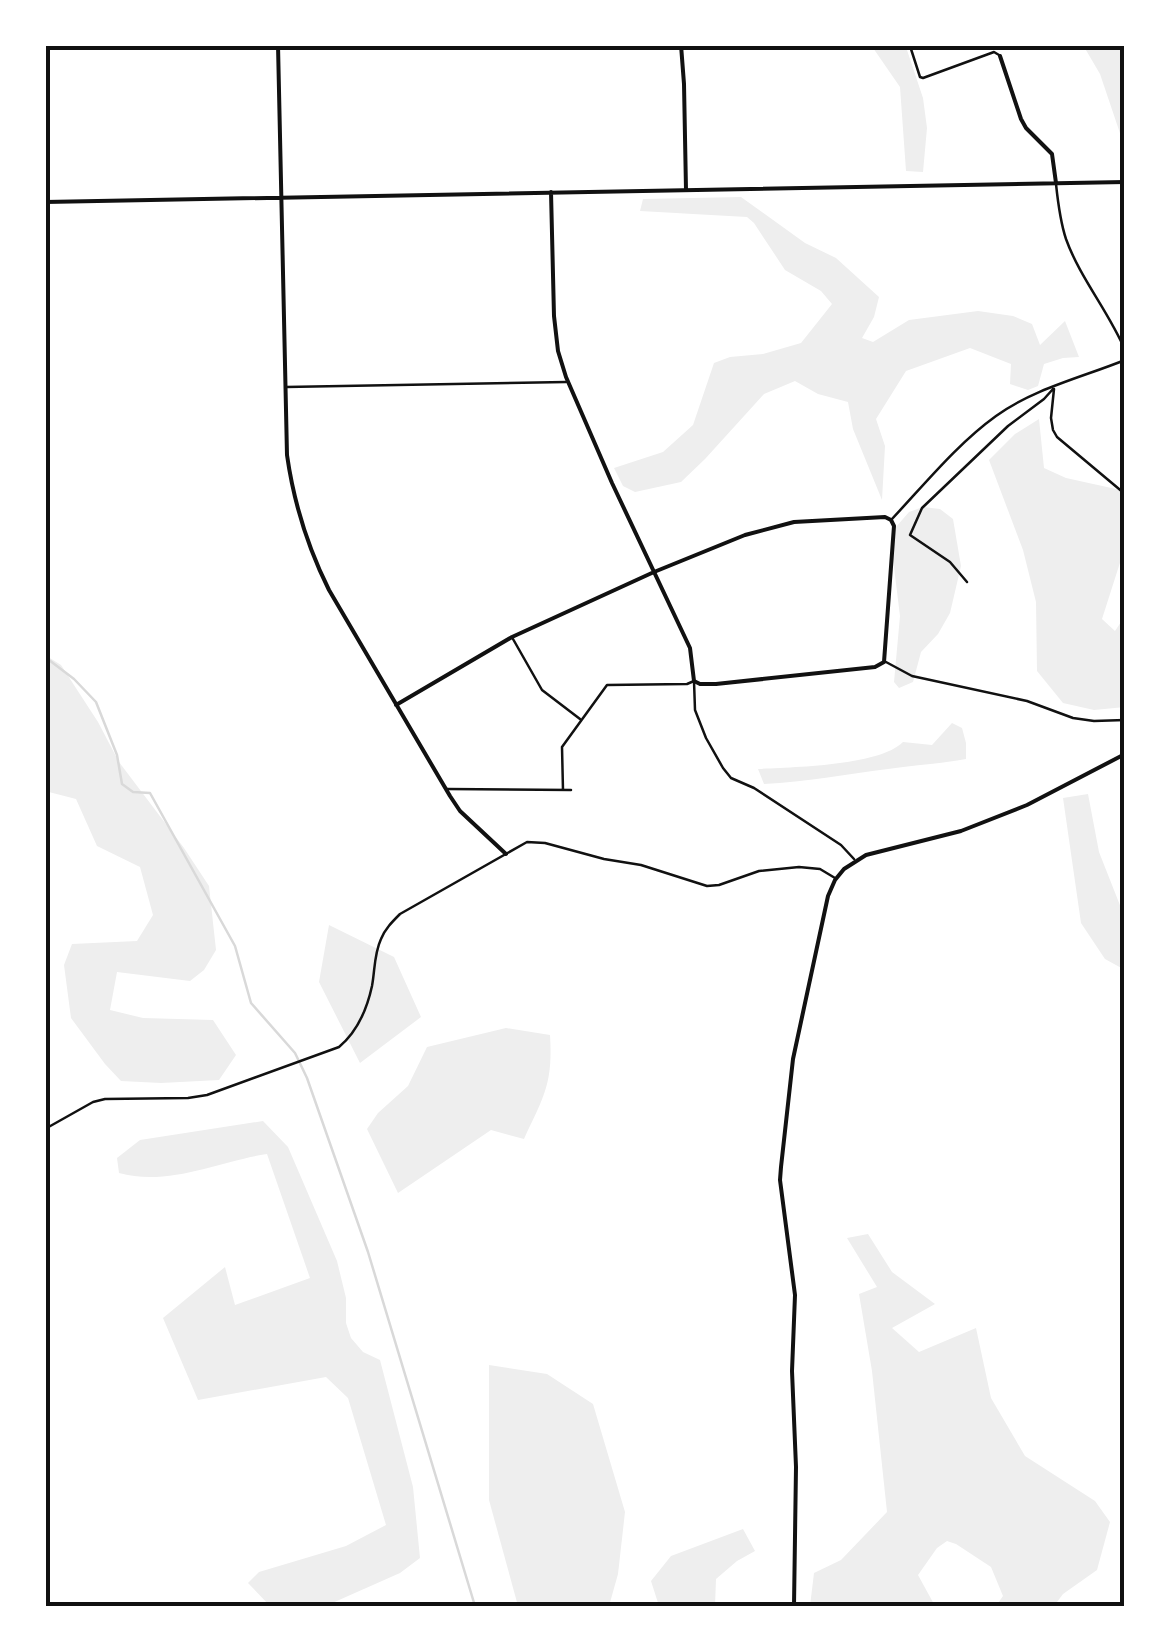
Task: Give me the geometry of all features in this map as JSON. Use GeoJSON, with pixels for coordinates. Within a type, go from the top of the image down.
{"type":"FeatureCollection","features":[{"type":"Feature","properties":{"kind":"street"},"geometry":{"type":"LineString","coordinates":[[278,45],[288,455],[304,534],[329,590],[446,789],[460,811],[506,854]]}},
{"type":"Feature","properties":{"kind":"street"},"geometry":{"type":"LineString","coordinates":[[681,45],[686,190]]}},
{"type":"Feature","properties":{"kind":"street"},"geometry":{"type":"LineString","coordinates":[[908,45],[923,78],[994,52],[1000,56],[1021,119],[1052,154],[1066,238],[1125,350]]}},
{"type":"Feature","properties":{"kind":"street"},"geometry":{"type":"LineString","coordinates":[[45,202],[1125,182]]}},
{"type":"Feature","properties":{"kind":"street"},"geometry":{"type":"LineString","coordinates":[[551,192],[558,352],[568,382],[690,648],[695,710],[706,738],[731,778],[754,788],[842,845],[855,860]]}},
{"type":"Feature","properties":{"kind":"street"},"geometry":{"type":"LineString","coordinates":[[891,520],[998,415],[1020,402],[1125,360]]}},
{"type":"Feature","properties":{"kind":"street"},"geometry":{"type":"LineString","coordinates":[[286,387],[568,382]]}},
{"type":"Feature","properties":{"kind":"street"},"geometry":{"type":"LineString","coordinates":[[1054,388],[1053,430],[1125,494]]}},
{"type":"Feature","properties":{"kind":"street"},"geometry":{"type":"LineString","coordinates":[[968,582],[950,562],[910,535],[922,508],[1054,388]]}},
{"type":"Feature","properties":{"kind":"street"},"geometry":{"type":"LineString","coordinates":[[396,705],[512,637],[654,572],[745,535],[794,522],[886,517],[891,520],[894,526],[884,662]]}},
{"type":"Feature","properties":{"kind":"street"},"geometry":{"type":"LineString","coordinates":[[512,637],[542,690],[582,720]]}},
{"type":"Feature","properties":{"kind":"street"},"geometry":{"type":"LineString","coordinates":[[563,790],[562,747],[607,684],[716,684],[874,668],[884,662]]}},
{"type":"Feature","properties":{"kind":"street"},"geometry":{"type":"LineString","coordinates":[[884,662],[912,676],[1027,701],[1073,718],[1125,720]]}},
{"type":"Feature","properties":{"kind":"street"},"geometry":{"type":"LineString","coordinates":[[794,1606],[795,1296],[780,1166],[793,1059],[828,896],[836,878],[855,860],[960,831],[1012,811],[1125,754]]}},
{"type":"Feature","properties":{"kind":"street"},"geometry":{"type":"LineString","coordinates":[[446,789],[571,790]]}},
{"type":"Feature","properties":{"kind":"street"},"geometry":{"type":"LineString","coordinates":[[45,1129],[104,1098],[207,1095],[338,1047],[352,1036],[362,1016],[372,989],[376,953],[388,927],[400,914],[527,842],[641,865],[707,886],[798,867],[820,869],[836,878]]}},
{"type":"Feature","properties":{"kind":"shaded area"},"geometry":{"type":"Polygon","coordinates":[[[871,45],[902,45],[907,50],[923,98],[927,128],[923,172],[906,171],[900,87],[871,45]]]}},
{"type":"Feature","properties":{"kind":"shaded area"},"geometry":{"type":"Polygon","coordinates":[[[1083,45],[1125,45],[1125,148],[1100,74],[1083,45]]]}},
{"type":"Feature","properties":{"kind":"shaded area"},"geometry":{"type":"Polygon","coordinates":[[[741,197],[805,243],[836,258],[879,297],[874,317],[862,338],[873,342],[909,320],[978,311],[1013,316],[1032,324],[1040,345],[1065,321],[1079,357],[1044,364],[1038,386],[1028,390],[1010,384],[1011,364],[970,348],[906,371],[876,419],[885,446],[882,500],[853,429],[848,402],[818,394],[795,381],[764,394],[681,482],[635,492],[623,486],[614,468],[663,452],[693,425],[714,363],[801,343],[832,304],[821,291],[785,270],[747,217],[640,211],[643,199],[741,197]]]}},
{"type":"Feature","properties":{"kind":"shaded area"},"geometry":{"type":"Polygon","coordinates":[[[1039,419],[1044,468],[1066,478],[1125,491],[1125,547],[1102,619],[1115,631],[1125,616],[1125,707],[1094,710],[1063,703],[1037,671],[1036,602],[1023,550],[989,460],[1015,434],[1039,419]]]}},
{"type":"Feature","properties":{"kind":"shaded area"},"geometry":{"type":"Polygon","coordinates":[[[923,507],[940,509],[953,519],[961,566],[950,613],[921,652],[913,682],[899,688],[894,682],[900,616],[892,551],[896,527],[909,512],[923,507]]]}},
{"type":"Feature","properties":{"kind":"shaded area"},"geometry":{"type":"Polygon","coordinates":[[[45,655],[61,665],[119,762],[209,886],[216,950],[204,970],[190,981],[117,972],[110,1010],[143,1018],[213,1020],[236,1055],[219,1080],[121,1081],[71,1018],[64,965],[72,944],[137,941],[153,915],[140,867],[97,846],[76,799],[45,791],[45,655]]]}},
{"type":"Feature","properties":{"kind":"shaded area"},"geometry":{"type":"Polygon","coordinates":[[[952,723],[962,728],[966,759],[764,784],[758,769],[856,761],[903,742],[932,745],[952,723]]]}},
{"type":"Feature","properties":{"kind":"shaded area"},"geometry":{"type":"Polygon","coordinates":[[[1088,794],[1099,852],[1125,918],[1125,970],[1105,959],[1081,923],[1063,798],[1088,794]]]}},
{"type":"Feature","properties":{"kind":"shaded area"},"geometry":{"type":"Polygon","coordinates":[[[329,925],[394,957],[421,1017],[360,1063],[319,982],[329,925]]]}},
{"type":"Feature","properties":{"kind":"shaded area"},"geometry":{"type":"Polygon","coordinates":[[[506,1028],[550,1035],[546,1089],[524,1139],[491,1130],[398,1193],[367,1129],[378,1113],[408,1086],[427,1047],[506,1028]]]}},
{"type":"Feature","properties":{"kind":"shaded area"},"geometry":{"type":"Polygon","coordinates":[[[263,1121],[288,1147],[337,1261],[351,1338],[363,1352],[380,1360],[413,1487],[420,1558],[400,1573],[330,1604],[270,1606],[248,1583],[259,1572],[346,1546],[386,1525],[348,1398],[326,1377],[198,1400],[163,1318],[225,1267],[235,1305],[310,1278],[267,1154],[175,1175],[119,1173],[117,1158],[140,1140],[263,1121]]]}},
{"type":"Feature","properties":{"kind":"shaded area"},"geometry":{"type":"Polygon","coordinates":[[[868,1234],[892,1272],[935,1304],[892,1328],[919,1352],[976,1328],[991,1398],[1025,1456],[1095,1501],[1110,1522],[1097,1570],[1063,1594],[1054,1606],[996,1606],[1003,1596],[991,1567],[947,1541],[937,1548],[918,1575],[935,1606],[810,1606],[814,1573],[841,1560],[887,1512],[872,1371],[859,1294],[877,1287],[847,1238],[868,1234]]]}},
{"type":"Feature","properties":{"kind":"shaded area"},"geometry":{"type":"Polygon","coordinates":[[[489,1365],[547,1374],[593,1404],[625,1512],[618,1574],[609,1606],[518,1606],[489,1500],[489,1365]]]}},
{"type":"Feature","properties":{"kind":"shaded area"},"geometry":{"type":"Polygon","coordinates":[[[743,1529],[755,1551],[716,1579],[715,1606],[659,1606],[651,1581],[671,1556],[743,1529]]]}},
{"type":"Feature","properties":{"kind":"waterway"},"geometry":{"type":"LineString","coordinates":[[45,657],[96,702],[117,755],[122,784],[133,792],[150,793],[235,946],[251,1003],[295,1053],[307,1078],[368,1252],[475,1606]]}}]}
